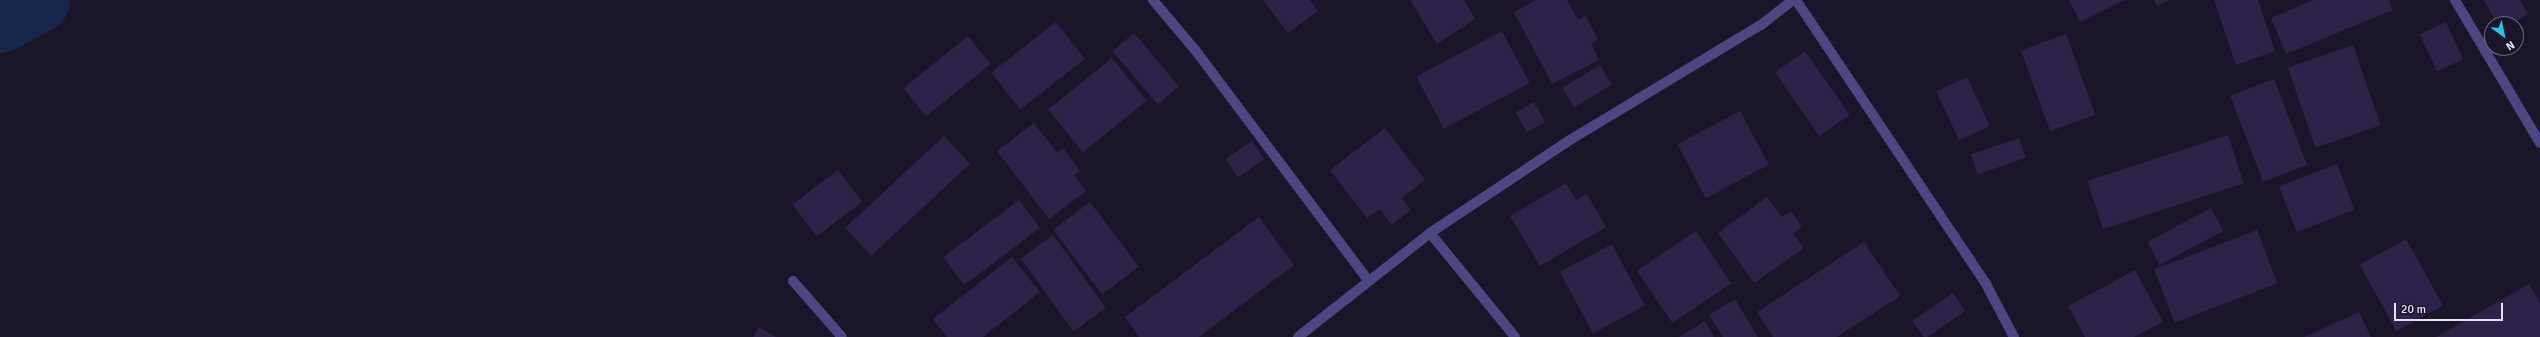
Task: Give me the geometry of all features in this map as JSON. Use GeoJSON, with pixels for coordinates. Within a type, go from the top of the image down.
{"type":"FeatureCollection","features":[{"type":"Feature","properties":{"kind":"street"},"geometry":{"type":"LineString","coordinates":[[1153,0],[1196,51],[1368,280]]}},
{"type":"Feature","properties":{"kind":"street"},"geometry":{"type":"LineString","coordinates":[[1298,337],[1368,280],[1430,233],[1570,140],[1761,25],[1794,0],[1986,284],[2014,337]]}},
{"type":"Feature","properties":{"kind":"street"},"geometry":{"type":"LineString","coordinates":[[2455,0],[2540,143]]}},
{"type":"Feature","properties":{"kind":"street"},"geometry":{"type":"LineString","coordinates":[[1430,233],[1515,337]]}},
{"type":"Feature","properties":{"kind":"street"},"geometry":{"type":"LineString","coordinates":[[793,281],[842,337]]}},
{"type":"Feature","properties":{"kind":"building"},"geometry":{"type":"Polygon","coordinates":[[[1263,0],[1310,0],[1318,11],[1288,33],[1263,0]]]}},
{"type":"Feature","properties":{"kind":"building"},"geometry":{"type":"Polygon","coordinates":[[[1410,0],[1464,0],[1475,19],[1437,44],[1410,0]]]}},
{"type":"Feature","properties":{"kind":"building"},"geometry":{"type":"Polygon","coordinates":[[[1536,0],[1567,0],[1578,20],[1586,16],[1598,39],[1591,44],[1599,60],[1552,84],[1514,12],[1536,0]]]}},
{"type":"Feature","properties":{"kind":"building"},"geometry":{"type":"Polygon","coordinates":[[[2069,0],[2125,0],[2080,22],[2069,0]]]}},
{"type":"Feature","properties":{"kind":"building"},"geometry":{"type":"Polygon","coordinates":[[[2154,0],[2170,0],[2157,6],[2154,0]]]}},
{"type":"Feature","properties":{"kind":"building"},"geometry":{"type":"Polygon","coordinates":[[[2214,0],[2258,0],[2275,51],[2236,65],[2214,0]]]}},
{"type":"Feature","properties":{"kind":"building"},"geometry":{"type":"Polygon","coordinates":[[[2313,0],[2389,0],[2393,10],[2286,54],[2271,18],[2313,0]]]}},
{"type":"Feature","properties":{"kind":"building"},"geometry":{"type":"Polygon","coordinates":[[[2484,0],[2520,0],[2528,14],[2524,16],[2493,16],[2484,0]]]}},
{"type":"Feature","properties":{"kind":"building"},"geometry":{"type":"Polygon","coordinates":[[[1056,22],[1085,59],[1020,110],[991,72],[1056,22]]]}},
{"type":"Feature","properties":{"kind":"building"},"geometry":{"type":"Polygon","coordinates":[[[2446,22],[2463,59],[2437,71],[2420,34],[2446,22]]]}},
{"type":"Feature","properties":{"kind":"building"},"geometry":{"type":"Polygon","coordinates":[[[1502,31],[1530,83],[1444,129],[1416,77],[1502,31]]]}},
{"type":"Feature","properties":{"kind":"building"},"geometry":{"type":"Polygon","coordinates":[[[1134,33],[1179,87],[1158,105],[1113,51],[1134,33]]]}},
{"type":"Feature","properties":{"kind":"building"},"geometry":{"type":"Polygon","coordinates":[[[2066,34],[2095,115],[2050,131],[2021,50],[2066,34]]]}},
{"type":"Feature","properties":{"kind":"building"},"geometry":{"type":"Polygon","coordinates":[[[968,36],[991,64],[926,116],[903,88],[968,36]]]}},
{"type":"Feature","properties":{"kind":"building"},"geometry":{"type":"Polygon","coordinates":[[[2353,45],[2381,125],[2315,148],[2288,67],[2353,45]]]}},
{"type":"Feature","properties":{"kind":"building"},"geometry":{"type":"Polygon","coordinates":[[[1805,51],[1850,115],[1819,136],[1775,72],[1805,51]]]}},
{"type":"Feature","properties":{"kind":"building"},"geometry":{"type":"Polygon","coordinates":[[[1112,58],[1147,101],[1083,152],[1048,110],[1112,58]]]}},
{"type":"Feature","properties":{"kind":"building"},"geometry":{"type":"Polygon","coordinates":[[[1600,65],[1612,85],[1574,107],[1562,88],[1600,65]]]}},
{"type":"Feature","properties":{"kind":"building"},"geometry":{"type":"Polygon","coordinates":[[[1967,77],[1990,126],[1959,140],[1936,91],[1967,77]]]}},
{"type":"Feature","properties":{"kind":"building"},"geometry":{"type":"Polygon","coordinates":[[[2274,79],[2307,165],[2263,182],[2230,96],[2274,79]]]}},
{"type":"Feature","properties":{"kind":"building"},"geometry":{"type":"Polygon","coordinates":[[[1534,102],[1545,122],[1527,132],[1516,112],[1534,102]]]}},
{"type":"Feature","properties":{"kind":"building"},"geometry":{"type":"Polygon","coordinates":[[[1740,111],[1769,165],[1706,198],[1677,144],[1740,111]]]}},
{"type":"Feature","properties":{"kind":"building"},"geometry":{"type":"Polygon","coordinates":[[[1034,123],[1057,153],[1063,148],[1080,171],[1074,175],[1086,191],[1049,219],[997,151],[1034,123]]]}},
{"type":"Feature","properties":{"kind":"building"},"geometry":{"type":"Polygon","coordinates":[[[1385,128],[1425,180],[1402,198],[1411,210],[1391,225],[1380,209],[1367,218],[1330,170],[1385,128]]]}},
{"type":"Feature","properties":{"kind":"building"},"geometry":{"type":"Polygon","coordinates":[[[2228,135],[2244,184],[2103,229],[2087,181],[2228,135]]]}},
{"type":"Feature","properties":{"kind":"building"},"geometry":{"type":"Polygon","coordinates":[[[944,136],[970,164],[871,256],[845,228],[944,136]]]}},
{"type":"Feature","properties":{"kind":"building"},"geometry":{"type":"Polygon","coordinates":[[[2019,138],[2026,158],[1978,174],[1971,155],[2019,138]]]}},
{"type":"Feature","properties":{"kind":"building"},"geometry":{"type":"Polygon","coordinates":[[[1252,141],[1264,159],[1238,177],[1225,159],[1252,141]]]}},
{"type":"Feature","properties":{"kind":"building"},"geometry":{"type":"Polygon","coordinates":[[[2337,164],[2355,210],[2297,232],[2279,186],[2337,164]]]}},
{"type":"Feature","properties":{"kind":"building"},"geometry":{"type":"Polygon","coordinates":[[[838,170],[862,202],[817,236],[792,204],[838,170]]]}},
{"type":"Feature","properties":{"kind":"building"},"geometry":{"type":"Polygon","coordinates":[[[1566,183],[1576,200],[1587,194],[1606,227],[1540,266],[1510,216],[1566,183]]]}},
{"type":"Feature","properties":{"kind":"building"},"geometry":{"type":"Polygon","coordinates":[[[1767,197],[1782,217],[1791,211],[1802,227],[1793,234],[1804,248],[1754,283],[1718,233],[1767,197]]]}},
{"type":"Feature","properties":{"kind":"building"},"geometry":{"type":"Polygon","coordinates":[[[1019,200],[1040,228],[964,285],[943,257],[1019,200]]]}},
{"type":"Feature","properties":{"kind":"building"},"geometry":{"type":"Polygon","coordinates":[[[1090,202],[1139,267],[1102,294],[1053,230],[1090,202]]]}},
{"type":"Feature","properties":{"kind":"building"},"geometry":{"type":"Polygon","coordinates":[[[2211,208],[2223,231],[2160,265],[2147,242],[2211,208]]]}},
{"type":"Feature","properties":{"kind":"building"},"geometry":{"type":"Polygon","coordinates":[[[1259,217],[1294,265],[1199,337],[1139,337],[1125,317],[1259,217]]]}},
{"type":"Feature","properties":{"kind":"building"},"geometry":{"type":"Polygon","coordinates":[[[2257,230],[2277,283],[2175,323],[2154,269],[2257,230]]]}},
{"type":"Feature","properties":{"kind":"building"},"geometry":{"type":"Polygon","coordinates":[[[1696,231],[1731,283],[1672,323],[1637,271],[1696,231]]]}},
{"type":"Feature","properties":{"kind":"building"},"geometry":{"type":"Polygon","coordinates":[[[1053,235],[1106,308],[1074,331],[1021,259],[1053,235]]]}},
{"type":"Feature","properties":{"kind":"building"},"geometry":{"type":"Polygon","coordinates":[[[2406,239],[2443,305],[2396,331],[2360,265],[2406,239]]]}},
{"type":"Feature","properties":{"kind":"building"},"geometry":{"type":"Polygon","coordinates":[[[1864,242],[1900,296],[1837,337],[1773,337],[1757,312],[1864,242]]]}},
{"type":"Feature","properties":{"kind":"building"},"geometry":{"type":"Polygon","coordinates":[[[1612,244],[1645,306],[1593,334],[1560,272],[1612,244]]]}},
{"type":"Feature","properties":{"kind":"building"},"geometry":{"type":"Polygon","coordinates":[[[1012,257],[1040,292],[983,337],[947,337],[933,319],[1012,257]]]}},
{"type":"Feature","properties":{"kind":"building"},"geometry":{"type":"Polygon","coordinates":[[[2135,270],[2163,322],[2134,337],[2085,337],[2068,306],[2135,270]]]}},
{"type":"Feature","properties":{"kind":"building"},"geometry":{"type":"Polygon","coordinates":[[[2529,284],[2540,303],[2540,337],[2436,337],[2529,284]]]}},
{"type":"Feature","properties":{"kind":"building"},"geometry":{"type":"Polygon","coordinates":[[[1953,293],[1965,311],[1927,337],[1924,337],[1912,320],[1953,293]]]}},
{"type":"Feature","properties":{"kind":"building"},"geometry":{"type":"Polygon","coordinates":[[[1735,299],[1758,337],[1723,337],[1709,315],[1735,299]]]}},
{"type":"Feature","properties":{"kind":"building"},"geometry":{"type":"Polygon","coordinates":[[[2359,312],[2371,337],[2304,337],[2359,312]]]}},
{"type":"Feature","properties":{"kind":"building"},"geometry":{"type":"Polygon","coordinates":[[[1705,321],[1714,337],[1679,337],[1705,321]]]}},
{"type":"Feature","properties":{"kind":"building"},"geometry":{"type":"Polygon","coordinates":[[[759,327],[776,337],[753,337],[759,327]]]}},
{"type":"Feature","properties":{"kind":"waterway"},"geometry":{"type":"LineString","coordinates":[[0,20],[37,0]]}}]}
